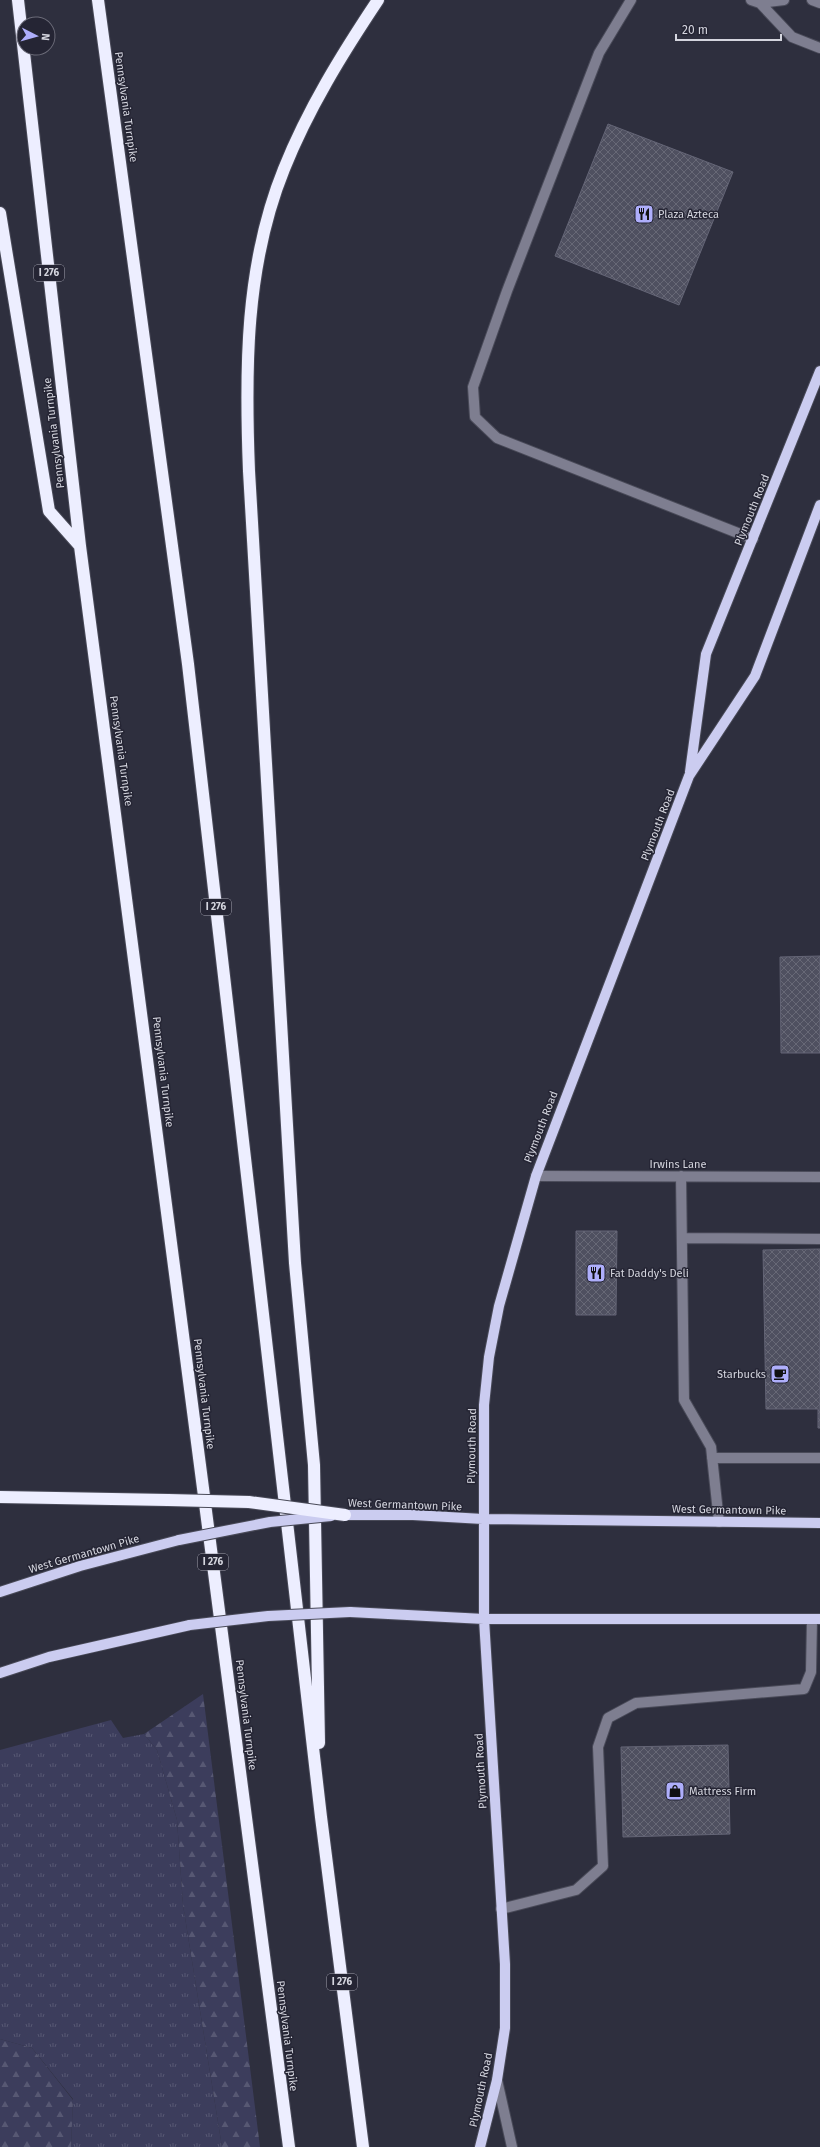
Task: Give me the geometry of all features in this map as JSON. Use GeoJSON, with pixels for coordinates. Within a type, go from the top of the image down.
{"type":"FeatureCollection","features":[{"type":"Feature","properties":{"kind":"highway","name":"Pennsylvania Turnpike"},"geometry":{"type":"LineString","coordinates":[[18,0],[80,546],[288,2147]]}},
{"type":"Feature","properties":{"kind":"highway","name":"Pennsylvania Turnpike"},"geometry":{"type":"LineString","coordinates":[[98,0],[188,664],[320,1817],[363,2147]]}},
{"type":"Feature","properties":{"kind":"highway"},"geometry":{"type":"LineString","coordinates":[[320,1817],[314,1465],[294,1255],[249,471],[246,411],[247,348],[254,288],[264,229],[283,170],[321,92],[378,0]]}},
{"type":"Feature","properties":{"kind":"highway"},"geometry":{"type":"LineString","coordinates":[[0,213],[49,511],[80,546]]}},
{"type":"Feature","properties":{"kind":"highway"},"geometry":{"type":"LineString","coordinates":[[0,1497],[249,1502],[345,1515]]}},
{"type":"Feature","properties":{"kind":"main road","name":"Plymouth Road"},"geometry":{"type":"LineString","coordinates":[[689,776],[706,654],[820,371]]}},
{"type":"Feature","properties":{"kind":"main road","name":"Plymouth Road"},"geometry":{"type":"LineString","coordinates":[[480,2147],[497,2080],[505,2028],[505,1964],[484,1619],[484,1405],[489,1357],[512,1254],[536,1176],[689,776],[755,676],[820,505]]}},
{"type":"Feature","properties":{"kind":"main road","name":"West Germantown Pike"},"geometry":{"type":"LineString","coordinates":[[0,1592],[80,1566],[179,1540],[270,1522],[345,1515],[413,1515],[483,1520],[820,1523]]}},
{"type":"Feature","properties":{"kind":"main road"},"geometry":{"type":"LineString","coordinates":[[0,1673],[49,1657],[190,1625],[268,1616],[350,1612],[484,1619],[816,1619]]}},
{"type":"Feature","properties":{"kind":"street"},"geometry":{"type":"LineString","coordinates":[[631,0],[599,53],[507,291],[472,387],[475,417],[497,438],[753,539]]}},
{"type":"Feature","properties":{"kind":"street"},"geometry":{"type":"LineString","coordinates":[[756,2],[784,0]]}},
{"type":"Feature","properties":{"kind":"street"},"geometry":{"type":"LineString","coordinates":[[812,0],[820,3]]}},
{"type":"Feature","properties":{"kind":"street"},"geometry":{"type":"LineString","coordinates":[[756,2],[792,37],[820,48]]}},
{"type":"Feature","properties":{"kind":"street","name":"Irwins Lane"},"geometry":{"type":"LineString","coordinates":[[536,1176],[820,1177]]}},
{"type":"Feature","properties":{"kind":"street"},"geometry":{"type":"LineString","coordinates":[[681,1176],[684,1400],[711,1448],[719,1522]]}},
{"type":"Feature","properties":{"kind":"street"},"geometry":{"type":"LineString","coordinates":[[682,1238],[820,1239]]}},
{"type":"Feature","properties":{"kind":"street"},"geometry":{"type":"LineString","coordinates":[[712,1458],[820,1458]]}},
{"type":"Feature","properties":{"kind":"street"},"geometry":{"type":"LineString","coordinates":[[501,1909],[576,1890],[603,1866],[598,1747],[608,1718],[636,1703],[804,1689],[811,1672],[816,1619]]}},
{"type":"Feature","properties":{"kind":"street"},"geometry":{"type":"LineString","coordinates":[[497,2080],[512,2147]]}},
{"type":"Feature","properties":{"kind":"green space"},"geometry":{"type":"Polygon","coordinates":[[[203,1694],[260,2147],[222,2147],[183,1905],[177,1820],[157,1750],[144,1734],[203,1694]]]}},
{"type":"Feature","properties":{"kind":"green space"},"geometry":{"type":"Polygon","coordinates":[[[111,1720],[123,1738],[144,1734],[157,1750],[177,1820],[183,1905],[222,2147],[71,2147],[73,2099],[32,2048],[0,2039],[0,1750],[111,1720]]]}},
{"type":"Feature","properties":{"kind":"green space"},"geometry":{"type":"Polygon","coordinates":[[[0,2039],[32,2048],[73,2100],[71,2147],[0,2147],[0,2039]]]}},
{"type":"Feature","properties":{"kind":"building","name":"Plaza Azteca"},"geometry":{"type":"Polygon","coordinates":[[[608,124],[733,172],[679,305],[555,256],[608,124]]]}},
{"type":"Feature","properties":{"kind":"building"},"geometry":{"type":"Polygon","coordinates":[[[820,956],[820,1053],[781,1053],[780,957],[820,956]]]}},
{"type":"Feature","properties":{"kind":"building","name":"Fat Daddy's Deli"},"geometry":{"type":"Polygon","coordinates":[[[576,1231],[617,1231],[616,1315],[576,1315],[576,1231]]]}},
{"type":"Feature","properties":{"kind":"building"},"geometry":{"type":"Polygon","coordinates":[[[820,1249],[820,1428],[818,1428],[818,1409],[766,1409],[763,1250],[820,1249]]]}},
{"type":"Feature","properties":{"kind":"building","name":"Mattress Firm"},"geometry":{"type":"Polygon","coordinates":[[[728,1745],[730,1834],[623,1837],[621,1747],[728,1745]]]}},
{"type":"Feature","properties":{"kind":"place","name":"Plaza Azteca"},"geometry":{"type":"Point","coordinates":[644,214]}},
{"type":"Feature","properties":{"kind":"place","name":"Fat Daddy's Deli"},"geometry":{"type":"Point","coordinates":[596,1273]}},
{"type":"Feature","properties":{"kind":"place","name":"Starbucks"},"geometry":{"type":"Point","coordinates":[780,1374]}},
{"type":"Feature","properties":{"kind":"place","name":"Mattress Firm"},"geometry":{"type":"Point","coordinates":[675,1791]}}]}
